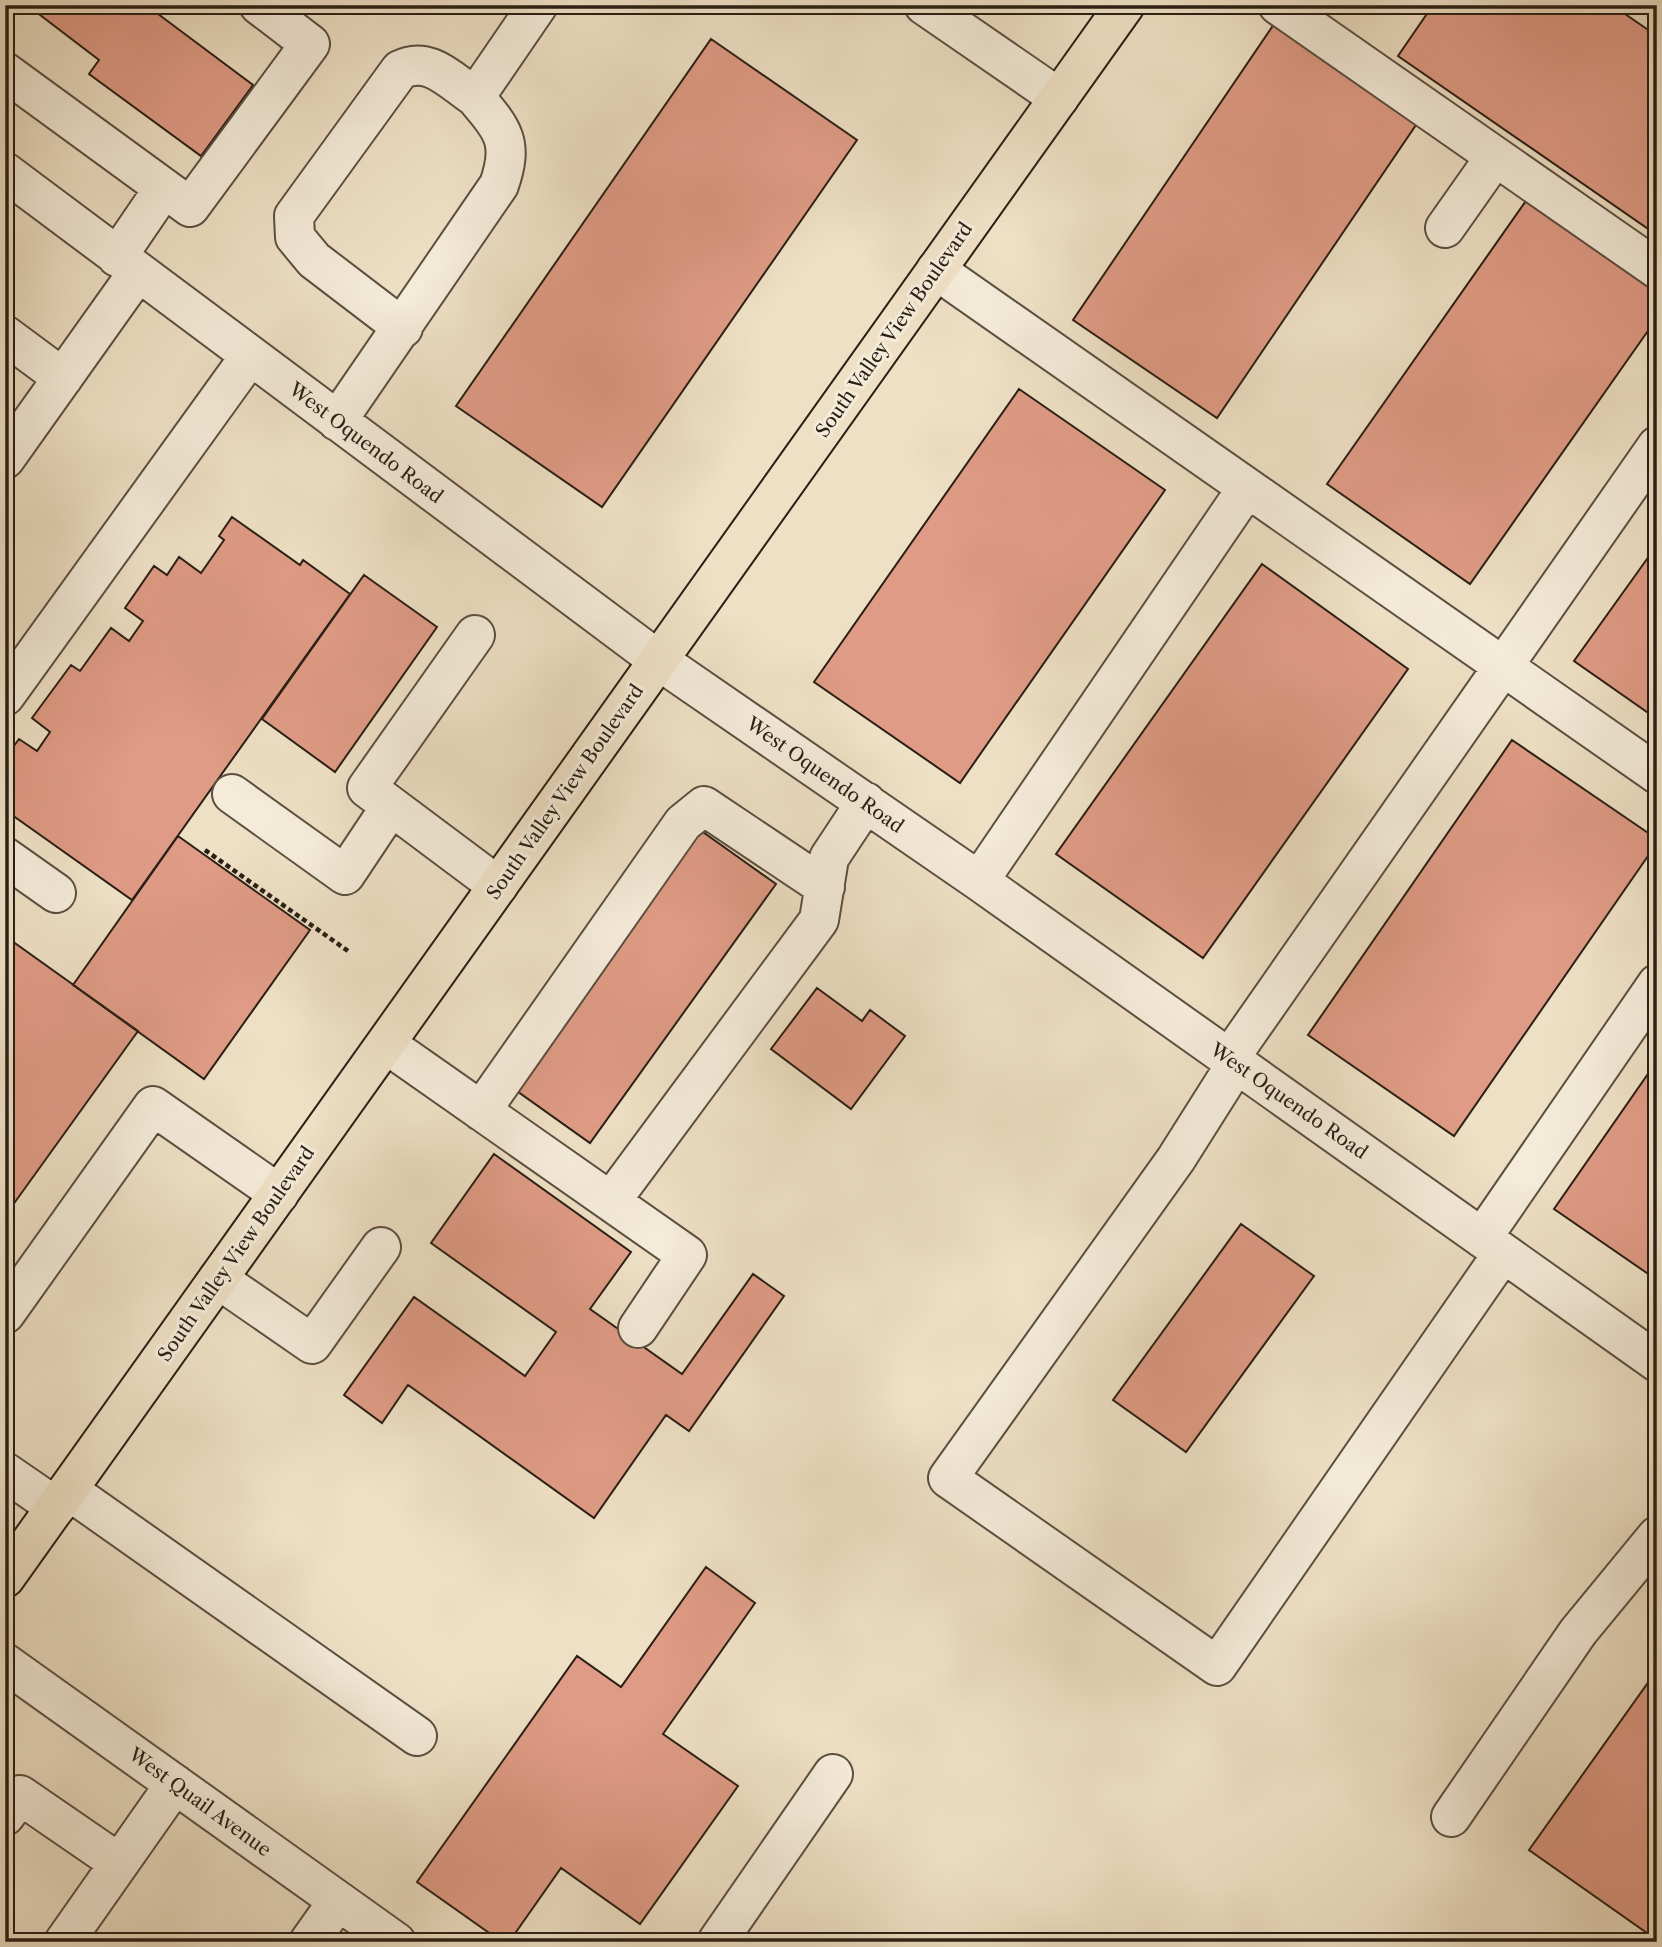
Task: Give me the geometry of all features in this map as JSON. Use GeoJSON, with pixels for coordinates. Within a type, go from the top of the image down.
{"type":"FeatureCollection","features":[{"type":"Feature","properties":{"kind":"main road","name":"South Valley View Boulevard"},"geometry":{"type":"LineString","coordinates":[[5,1578],[1125,5]]}},
{"type":"Feature","properties":{"kind":"street"},"geometry":{"type":"LineString","coordinates":[[5,72],[190,207],[310,44],[259,5]]}},
{"type":"Feature","properties":{"kind":"street"},"geometry":{"type":"LineString","coordinates":[[475,97],[538,5]]}},
{"type":"Feature","properties":{"kind":"street"},"geometry":{"type":"LineString","coordinates":[[924,5],[1059,99]]}},
{"type":"Feature","properties":{"kind":"street"},"geometry":{"type":"LineString","coordinates":[[1278,5],[1657,269]]}},
{"type":"Feature","properties":{"kind":"street"},"geometry":{"type":"LineString","coordinates":[[337,421],[403,328],[499,186],[505,168],[508,150],[500,127],[475,97],[430,66],[414,63],[400,70],[294,216],[295,237],[314,260],[403,328]]}},
{"type":"Feature","properties":{"kind":"street"},"geometry":{"type":"LineString","coordinates":[[1445,228],[1495,157]]}},
{"type":"Feature","properties":{"kind":"street","name":"West Oquendo Road"},"geometry":{"type":"LineString","coordinates":[[5,173],[659,660],[979,881],[1657,1362]]}},
{"type":"Feature","properties":{"kind":"street"},"geometry":{"type":"LineString","coordinates":[[5,459],[63,378],[128,264],[164,188]]}},
{"type":"Feature","properties":{"kind":"street"},"geometry":{"type":"LineString","coordinates":[[936,270],[1657,774]]}},
{"type":"Feature","properties":{"kind":"street"},"geometry":{"type":"LineString","coordinates":[[5,335],[63,378]]}},
{"type":"Feature","properties":{"kind":"street"},"geometry":{"type":"LineString","coordinates":[[5,696],[250,356]]}},
{"type":"Feature","properties":{"kind":"street"},"geometry":{"type":"LineString","coordinates":[[1657,446],[1502,667],[1233,1061],[1176,1159],[948,1478],[1217,1665],[1492,1245],[1657,984]]}},
{"type":"Feature","properties":{"kind":"street"},"geometry":{"type":"LineString","coordinates":[[979,881],[1247,488]]}},
{"type":"Feature","properties":{"kind":"street"},"geometry":{"type":"LineString","coordinates":[[475,635],[367,788],[498,886]]}},
{"type":"Feature","properties":{"kind":"street"},"geometry":{"type":"LineString","coordinates":[[232,794],[345,875],[391,806]]}},
{"type":"Feature","properties":{"kind":"street"},"geometry":{"type":"LineString","coordinates":[[611,1201],[819,920],[830,858],[866,802]]}},
{"type":"Feature","properties":{"kind":"street"},"geometry":{"type":"LineString","coordinates":[[481,1111],[682,823],[704,806],[825,887]]}},
{"type":"Feature","properties":{"kind":"street"},"geometry":{"type":"LineString","coordinates":[[5,857],[56,893]]}},
{"type":"Feature","properties":{"kind":"street"},"geometry":{"type":"LineString","coordinates":[[386,1044],[688,1255],[638,1328]]}},
{"type":"Feature","properties":{"kind":"street"},"geometry":{"type":"LineString","coordinates":[[5,1314],[153,1106],[279,1194]]}},
{"type":"Feature","properties":{"kind":"street"},"geometry":{"type":"LineString","coordinates":[[218,1279],[312,1344],[381,1247]]}},
{"type":"Feature","properties":{"kind":"street"},"geometry":{"type":"LineString","coordinates":[[5,1472],[62,1499],[417,1737]]}},
{"type":"Feature","properties":{"kind":"street"},"geometry":{"type":"LineString","coordinates":[[1451,1817],[1578,1632],[1657,1536]]}},
{"type":"Feature","properties":{"kind":"street","name":"West Quail Avenue"},"geometry":{"type":"LineString","coordinates":[[5,1662],[396,1942]]}},
{"type":"Feature","properties":{"kind":"street"},"geometry":{"type":"LineString","coordinates":[[717,1942],[833,1774]]}},
{"type":"Feature","properties":{"kind":"street"},"geometry":{"type":"LineString","coordinates":[[64,1942],[175,1784]]}},
{"type":"Feature","properties":{"kind":"street"},"geometry":{"type":"LineString","coordinates":[[5,1816],[20,1795],[119,1863]]}},
{"type":"Feature","properties":{"kind":"street"},"geometry":{"type":"LineString","coordinates":[[309,1942],[338,1901]]}},
{"type":"Feature","properties":{"kind":"path"},"geometry":{"type":"LineString","coordinates":[[205,850],[348,951]]}},
{"type":"Feature","properties":{"kind":"building"},"geometry":{"type":"Polygon","coordinates":[[[27,5],[146,5],[253,85],[201,156],[89,74],[99,60],[27,5]]]}},
{"type":"Feature","properties":{"kind":"building"},"geometry":{"type":"Polygon","coordinates":[[[1433,5],[1612,5],[1657,36],[1657,235],[1398,56],[1433,5]]]}},
{"type":"Feature","properties":{"kind":"building"},"geometry":{"type":"Polygon","coordinates":[[[1274,24],[1418,122],[1217,418],[1073,320],[1274,24]]]}},
{"type":"Feature","properties":{"kind":"building"},"geometry":{"type":"Polygon","coordinates":[[[711,39],[857,140],[602,507],[456,406],[711,39]]]}},
{"type":"Feature","properties":{"kind":"building"},"geometry":{"type":"Polygon","coordinates":[[[1528,198],[1657,288],[1657,318],[1470,584],[1327,484],[1528,198]]]}},
{"type":"Feature","properties":{"kind":"building"},"geometry":{"type":"Polygon","coordinates":[[[1019,389],[1165,490],[960,783],[814,682],[1019,389]]]}},
{"type":"Feature","properties":{"kind":"building"},"geometry":{"type":"Polygon","coordinates":[[[232,517],[300,565],[303,560],[350,594],[132,900],[5,810],[5,758],[19,739],[37,751],[50,732],[32,718],[71,665],[80,671],[111,628],[129,641],[143,621],[125,608],[154,566],[167,575],[179,557],[201,573],[224,540],[219,536],[232,517]]]}},
{"type":"Feature","properties":{"kind":"building"},"geometry":{"type":"Polygon","coordinates":[[[1657,545],[1657,719],[1574,661],[1657,545]]]}},
{"type":"Feature","properties":{"kind":"building"},"geometry":{"type":"Polygon","coordinates":[[[1262,564],[1408,669],[1203,958],[1056,854],[1262,564]]]}},
{"type":"Feature","properties":{"kind":"building"},"geometry":{"type":"Polygon","coordinates":[[[364,575],[437,627],[335,772],[262,719],[364,575]]]}},
{"type":"Feature","properties":{"kind":"building"},"geometry":{"type":"Polygon","coordinates":[[[1512,740],[1657,839],[1657,843],[1454,1136],[1308,1035],[1512,740]]]}},
{"type":"Feature","properties":{"kind":"building"},"geometry":{"type":"Polygon","coordinates":[[[693,825],[776,884],[590,1143],[507,1084],[693,825]]]}},
{"type":"Feature","properties":{"kind":"building"},"geometry":{"type":"Polygon","coordinates":[[[178,836],[310,930],[204,1079],[73,985],[178,836]]]}},
{"type":"Feature","properties":{"kind":"building"},"geometry":{"type":"Polygon","coordinates":[[[5,936],[138,1031],[5,1216],[5,936]]]}},
{"type":"Feature","properties":{"kind":"building"},"geometry":{"type":"Polygon","coordinates":[[[817,988],[862,1021],[870,1010],[905,1036],[851,1109],[771,1049],[817,988]]]}},
{"type":"Feature","properties":{"kind":"building"},"geometry":{"type":"Polygon","coordinates":[[[1657,1061],[1657,1280],[1554,1209],[1657,1061]]]}},
{"type":"Feature","properties":{"kind":"building"},"geometry":{"type":"Polygon","coordinates":[[[494,1154],[631,1252],[590,1309],[682,1374],[753,1274],[784,1296],[689,1431],[666,1415],[594,1518],[408,1385],[382,1423],[344,1395],[414,1297],[525,1376],[556,1332],[431,1243],[494,1154]]]}},
{"type":"Feature","properties":{"kind":"building"},"geometry":{"type":"Polygon","coordinates":[[[1241,1224],[1314,1276],[1186,1452],[1113,1400],[1241,1224]]]}},
{"type":"Feature","properties":{"kind":"building"},"geometry":{"type":"Polygon","coordinates":[[[706,1567],[755,1603],[663,1734],[738,1786],[640,1924],[561,1868],[509,1942],[502,1942],[417,1882],[577,1656],[621,1687],[706,1567]]]}},
{"type":"Feature","properties":{"kind":"building"},"geometry":{"type":"Polygon","coordinates":[[[1657,1670],[1657,1940],[1529,1850],[1657,1670]]]}}]}
